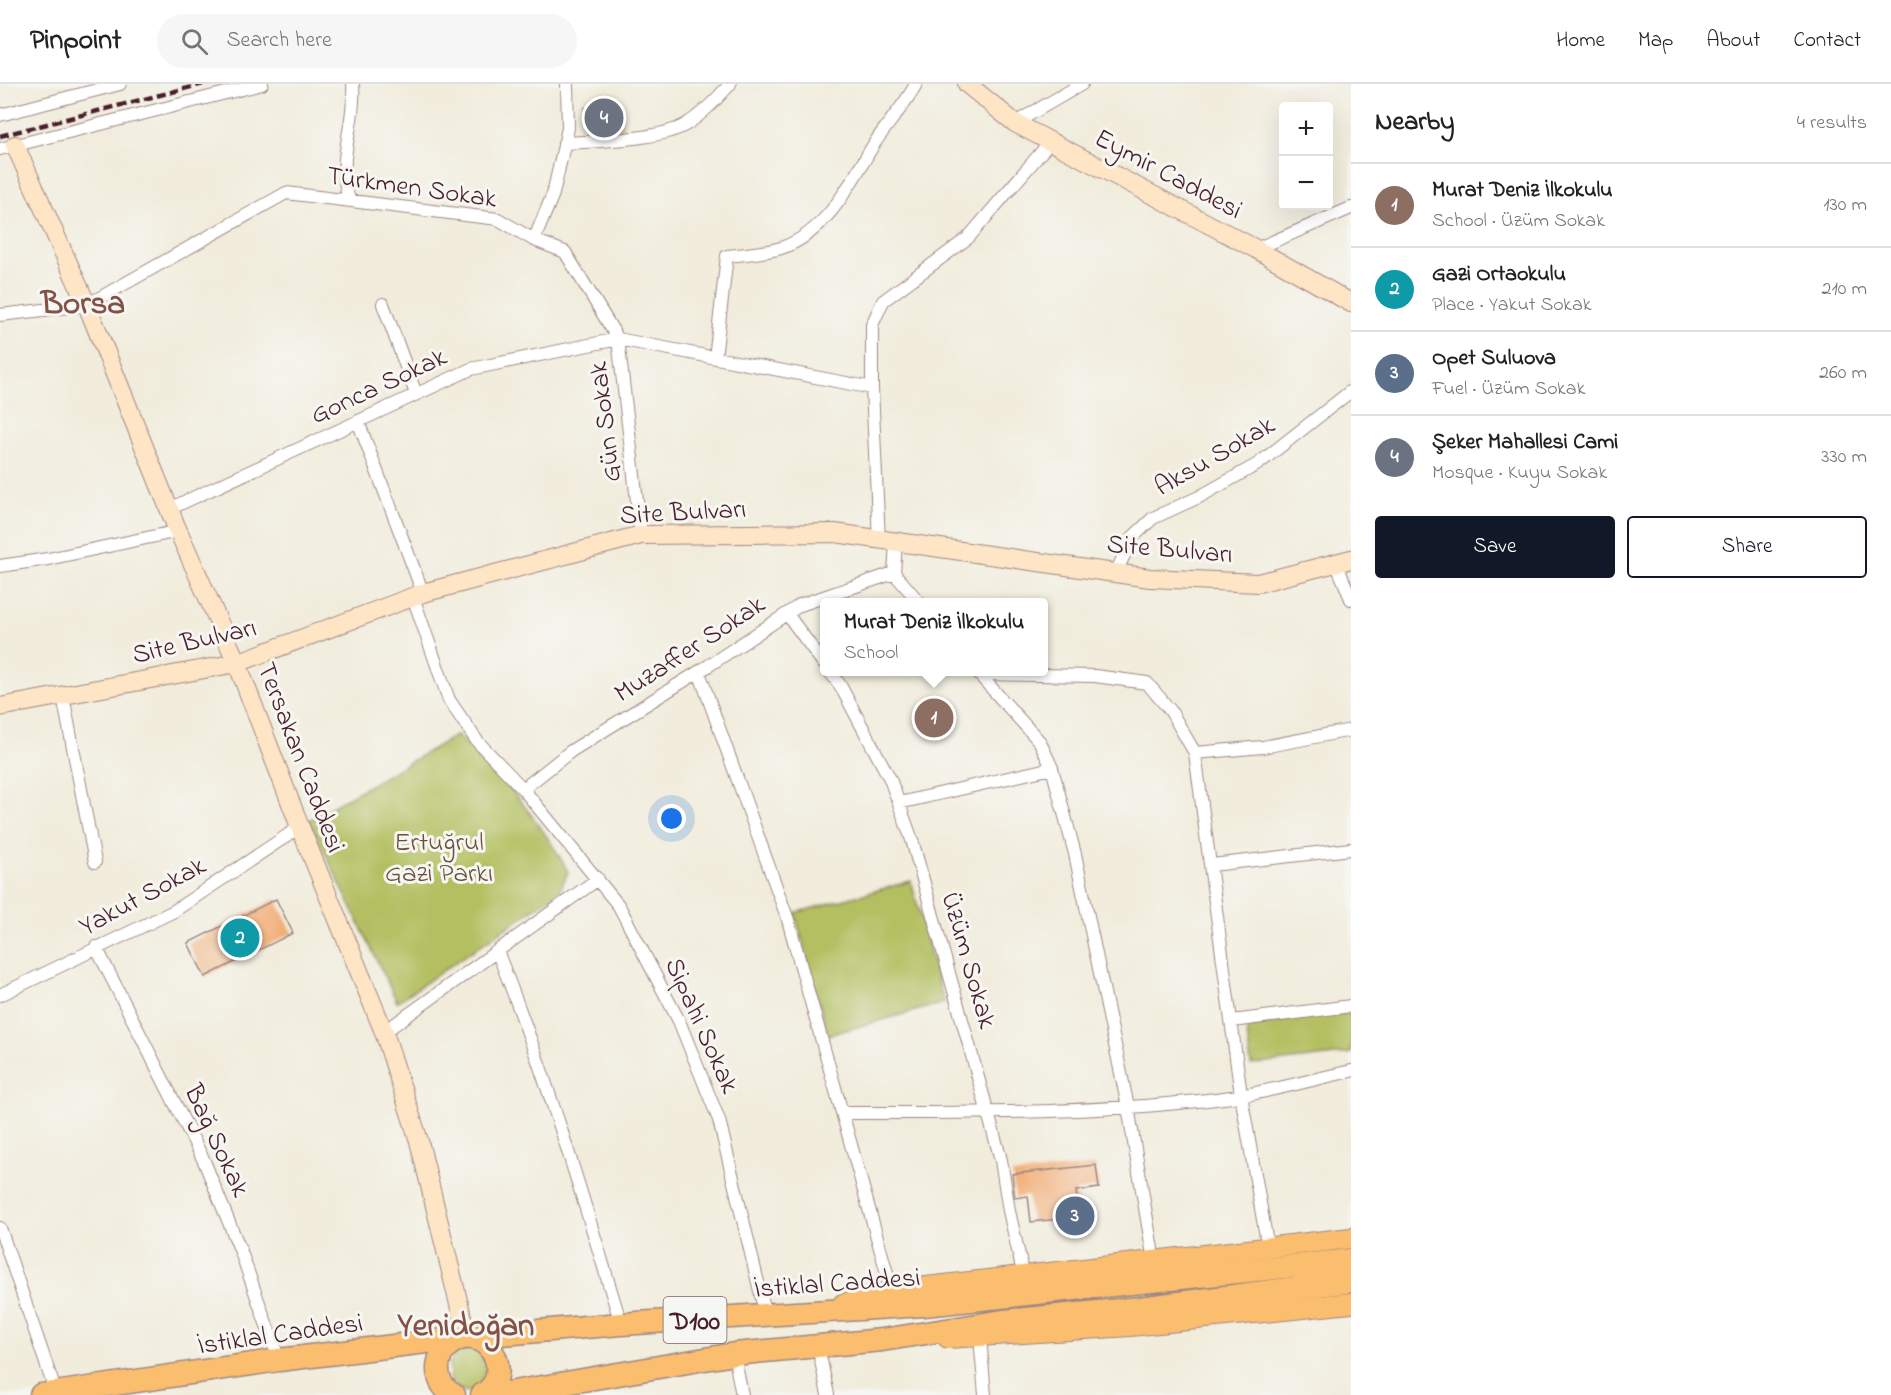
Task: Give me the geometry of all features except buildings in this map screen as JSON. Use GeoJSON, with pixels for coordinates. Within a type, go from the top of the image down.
{"type":"FeatureCollection","features":[{"type":"Feature","properties":{"kind":"highway","name":"İstiklal Caddesi"},"geometry":{"type":"LineString","coordinates":[[49,1394],[279,1360],[467,1337],[621,1324],[924,1305],[1351,1260]]}},
{"type":"Feature","properties":{"kind":"highway","name":"D100"},"geometry":{"type":"LineString","coordinates":[[496,1395],[734,1354],[882,1340],[1003,1321],[1139,1308],[1351,1281]]}},
{"type":"Feature","properties":{"kind":"highway"},"geometry":{"type":"LineString","coordinates":[[454,1395],[443,1385],[438,1366],[446,1347],[454,1341],[467,1337],[483,1341],[491,1347],[499,1365],[494,1384],[482,1395]]}},
{"type":"Feature","properties":{"kind":"main road"},"geometry":{"type":"LineString","coordinates":[[809,1314],[892,1291],[1351,1238]]}},
{"type":"Feature","properties":{"kind":"main road"},"geometry":{"type":"LineString","coordinates":[[882,1340],[980,1337],[1130,1326],[1351,1303]]}},
{"type":"Feature","properties":{"kind":"street"},"geometry":{"type":"LineString","coordinates":[[0,115],[120,84]]}},
{"type":"Feature","properties":{"kind":"street"},"geometry":{"type":"LineString","coordinates":[[7,147],[262,84]]}},
{"type":"Feature","properties":{"kind":"street"},"geometry":{"type":"LineString","coordinates":[[349,200],[343,181],[343,159],[353,117],[353,84]]}},
{"type":"Feature","properties":{"kind":"street"},"geometry":{"type":"LineString","coordinates":[[534,240],[553,194],[568,128],[567,84]]}},
{"type":"Feature","properties":{"kind":"street"},"geometry":{"type":"LineString","coordinates":[[564,143],[636,138],[683,126],[716,99],[730,84]]}},
{"type":"Feature","properties":{"kind":"street"},"geometry":{"type":"LineString","coordinates":[[715,358],[727,256],[781,248],[806,236],[831,211],[916,84]]}},
{"type":"Feature","properties":{"kind":"street","name":"Eymir Caddesi"},"geometry":{"type":"LineString","coordinates":[[967,84],[1015,123],[1256,249],[1351,303]]}},
{"type":"Feature","properties":{"kind":"street"},"geometry":{"type":"LineString","coordinates":[[1015,123],[1082,84]]}},
{"type":"Feature","properties":{"kind":"street"},"geometry":{"type":"LineString","coordinates":[[915,598],[894,573],[887,542],[872,388],[872,325],[882,301],[968,238],[1051,141]]}},
{"type":"Feature","properties":{"kind":"street","name":"Tersakan Caddesi"},"geometry":{"type":"LineString","coordinates":[[7,147],[87,305],[169,509],[237,663],[300,827],[384,1032],[419,1141],[467,1337]]}},
{"type":"Feature","properties":{"kind":"street","name":"Türkmen Sokak"},"geometry":{"type":"LineString","coordinates":[[87,305],[286,193],[498,219],[534,240],[565,252],[618,339]]}},
{"type":"Feature","properties":{"kind":"street"},"geometry":{"type":"LineString","coordinates":[[1256,249],[1351,208]]}},
{"type":"Feature","properties":{"kind":"street"},"geometry":{"type":"LineString","coordinates":[[383,304],[417,394]]}},
{"type":"Feature","properties":{"kind":"street"},"geometry":{"type":"LineString","coordinates":[[0,315],[87,305]]}},
{"type":"Feature","properties":{"kind":"street"},"geometry":{"type":"LineString","coordinates":[[618,339],[872,388]]}},
{"type":"Feature","properties":{"kind":"street","name":"Gonca Sokak"},"geometry":{"type":"LineString","coordinates":[[169,509],[471,369],[618,339]]}},
{"type":"Feature","properties":{"kind":"street","name":"Gün Sokak"},"geometry":{"type":"LineString","coordinates":[[618,339],[641,534]]}},
{"type":"Feature","properties":{"kind":"street","name":"Aksu Sokak"},"geometry":{"type":"LineString","coordinates":[[1116,572],[1133,537],[1152,518],[1199,497],[1258,464],[1351,391]]}},
{"type":"Feature","properties":{"kind":"street","name":"Sipahi Sokak"},"geometry":{"type":"LineString","coordinates":[[358,421],[418,595],[449,700],[477,741],[522,789],[619,906],[679,1020],[719,1120],[766,1316]]}},
{"type":"Feature","properties":{"kind":"street"},"geometry":{"type":"LineString","coordinates":[[0,566],[48,559],[179,531]]}},
{"type":"Feature","properties":{"kind":"street","name":"Site Bulvarı"},"geometry":{"type":"LineString","coordinates":[[0,706],[237,663],[418,595],[641,534],[835,533],[1150,578],[1258,583],[1344,562]]}},
{"type":"Feature","properties":{"kind":"street"},"geometry":{"type":"LineString","coordinates":[[1344,562],[1351,599]]}},
{"type":"Feature","properties":{"kind":"street","name":"Muzaffer Sokak"},"geometry":{"type":"LineString","coordinates":[[821,598],[894,573]]}},
{"type":"Feature","properties":{"kind":"street","name":"Muzaffer Sokak"},"geometry":{"type":"LineString","coordinates":[[522,789],[571,751],[699,672],[800,605],[820,598]]}},
{"type":"Feature","properties":{"kind":"street"},"geometry":{"type":"LineString","coordinates":[[787,614],[820,657]]}},
{"type":"Feature","properties":{"kind":"street"},"geometry":{"type":"LineString","coordinates":[[699,672],[788,920],[892,1291]]}},
{"type":"Feature","properties":{"kind":"street"},"geometry":{"type":"LineString","coordinates":[[1048,675],[1095,676],[1147,683],[1170,710],[1195,753],[1212,865],[1241,1095],[1268,1248]]}},
{"type":"Feature","properties":{"kind":"street","name":"Üzüm Sokak"},"geometry":{"type":"LineString","coordinates":[[833,676],[887,773],[912,840],[1001,1160],[1024,1277]]}},
{"type":"Feature","properties":{"kind":"street"},"geometry":{"type":"LineString","coordinates":[[981,676],[1040,742],[1052,768],[1075,854],[1128,1107],[1154,1261]]}},
{"type":"Feature","properties":{"kind":"street"},"geometry":{"type":"LineString","coordinates":[[63,696],[95,862]]}},
{"type":"Feature","properties":{"kind":"street"},"geometry":{"type":"LineString","coordinates":[[1195,753],[1263,747],[1351,730]]}},
{"type":"Feature","properties":{"kind":"street"},"geometry":{"type":"LineString","coordinates":[[899,803],[1052,768]]}},
{"type":"Feature","properties":{"kind":"street","name":"Yakut Sokak"},"geometry":{"type":"LineString","coordinates":[[0,995],[174,911],[300,827]]}},
{"type":"Feature","properties":{"kind":"street"},"geometry":{"type":"LineString","coordinates":[[1212,865],[1351,849]]}},
{"type":"Feature","properties":{"kind":"street"},"geometry":{"type":"LineString","coordinates":[[384,1032],[598,879]]}},
{"type":"Feature","properties":{"kind":"street","name":"Bağ Sokak"},"geometry":{"type":"LineString","coordinates":[[96,947],[204,1161],[242,1252],[279,1360]]}},
{"type":"Feature","properties":{"kind":"street"},"geometry":{"type":"LineString","coordinates":[[497,951],[524,1016],[621,1324]]}},
{"type":"Feature","properties":{"kind":"street"},"geometry":{"type":"LineString","coordinates":[[1232,1021],[1351,1006]]}},
{"type":"Feature","properties":{"kind":"street"},"geometry":{"type":"LineString","coordinates":[[842,1113],[988,1113],[1128,1107],[1241,1095],[1351,1071]]}},
{"type":"Feature","properties":{"kind":"street"},"geometry":{"type":"LineString","coordinates":[[1,1234],[49,1394]]}},
{"type":"Feature","properties":{"kind":"street"},"geometry":{"type":"LineString","coordinates":[[980,1337],[985,1395]]}},
{"type":"Feature","properties":{"kind":"street"},"geometry":{"type":"LineString","coordinates":[[818,1346],[828,1395]]}},
{"type":"Feature","properties":{"kind":"street"},"geometry":{"type":"LineString","coordinates":[[734,1354],[742,1395]]}},
{"type":"Feature","properties":{"kind":"green space","name":"Ertuğrul Gazi Parkı"},"geometry":{"type":"Polygon","coordinates":[[[457,735],[472,747],[503,780],[547,837],[568,872],[559,892],[397,1002],[309,820],[457,735]]]}},
{"type":"Feature","properties":{"kind":"green space"},"geometry":{"type":"Polygon","coordinates":[[[911,881],[944,1003],[828,1035],[795,913],[911,881]]]}},
{"type":"Feature","properties":{"kind":"green space"},"geometry":{"type":"Polygon","coordinates":[[[1351,1012],[1351,1053],[1251,1065],[1246,1025],[1351,1012]]]}},
{"type":"Feature","properties":{"kind":"green space"},"geometry":{"type":"Polygon","coordinates":[[[464,1348],[478,1349],[491,1372],[471,1392],[464,1391],[451,1383],[449,1371],[452,1358],[464,1348]]]}},
{"type":"Feature","properties":{"kind":"railway"},"geometry":{"type":"LineString","coordinates":[[0,136],[203,84]]}},
{"type":"Feature","properties":{"kind":"place","name":"Şeker Mahallesi Cami"},"geometry":{"type":"Point","coordinates":[604,118]}},
{"type":"Feature","properties":{"kind":"place","name":"Murat Deniz İlkokulu"},"geometry":{"type":"Point","coordinates":[934,718]}},
{"type":"Feature","properties":{"kind":"place","name":"Gazi Ortaokulu"},"geometry":{"type":"Point","coordinates":[240,938]}},
{"type":"Feature","properties":{"kind":"place","name":"Opet Suluova"},"geometry":{"type":"Point","coordinates":[1075,1216]}},
{"type":"Feature","properties":{"kind":"district","name":"Borsa"},"geometry":{"type":"Point","coordinates":[83,301]}},
{"type":"Feature","properties":{"kind":"district","name":"Yenidoğan"},"geometry":{"type":"Point","coordinates":[466,1323]}}]}
